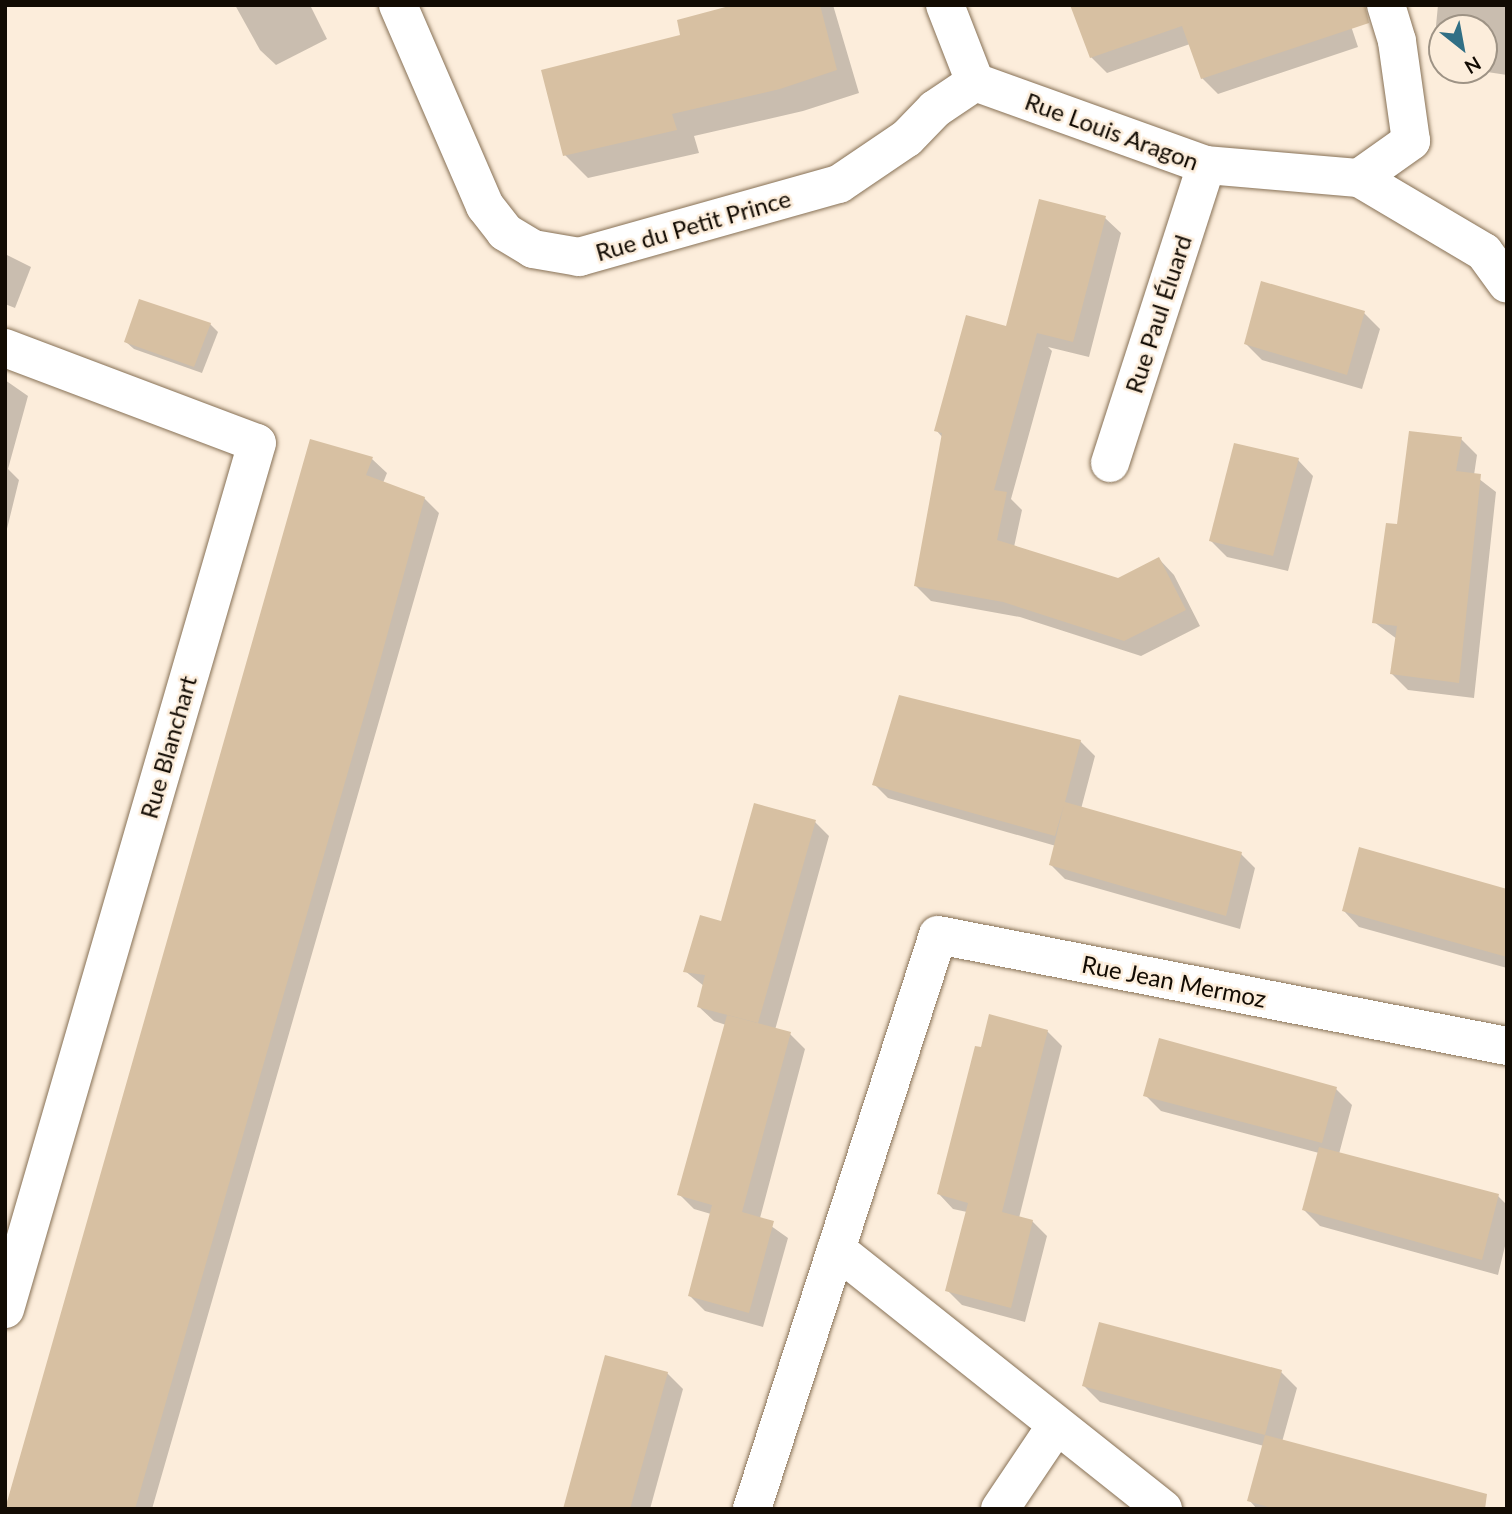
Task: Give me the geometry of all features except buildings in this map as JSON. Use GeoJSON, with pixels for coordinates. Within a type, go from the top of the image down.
{"type":"FeatureCollection","features":[{"type":"Feature","properties":{"kind":"street","name":"Rue du Petit Prince"},"geometry":{"type":"LineString","coordinates":[[397,5],[485,206],[505,232],[533,249],[579,257],[839,184],[907,138],[935,109],[975,82]]}},
{"type":"Feature","properties":{"kind":"street"},"geometry":{"type":"LineString","coordinates":[[945,5],[975,82]]}},
{"type":"Feature","properties":{"kind":"street"},"geometry":{"type":"LineString","coordinates":[[1359,178],[1411,141],[1397,41],[1386,5]]}},
{"type":"Feature","properties":{"kind":"street","name":"Rue Louis Aragon"},"geometry":{"type":"LineString","coordinates":[[975,82],[1206,165],[1359,178],[1484,251],[1507,284]]}},
{"type":"Feature","properties":{"kind":"street","name":"Rue Paul Éluard"},"geometry":{"type":"LineString","coordinates":[[1110,463],[1206,165]]}},
{"type":"Feature","properties":{"kind":"street","name":"Rue Blanchart"},"geometry":{"type":"LineString","coordinates":[[5,348],[257,443],[5,1309]]}},
{"type":"Feature","properties":{"kind":"street","name":"Rue Jean Mermoz"},"geometry":{"type":"LineString","coordinates":[[836,1249],[938,935],[1507,1046]]}},
{"type":"Feature","properties":{"kind":"street"},"geometry":{"type":"LineString","coordinates":[[752,1509],[836,1249],[1055,1427],[1163,1509]]}},
{"type":"Feature","properties":{"kind":"street"},"geometry":{"type":"LineString","coordinates":[[1000,1509],[1055,1427]]}}]}
